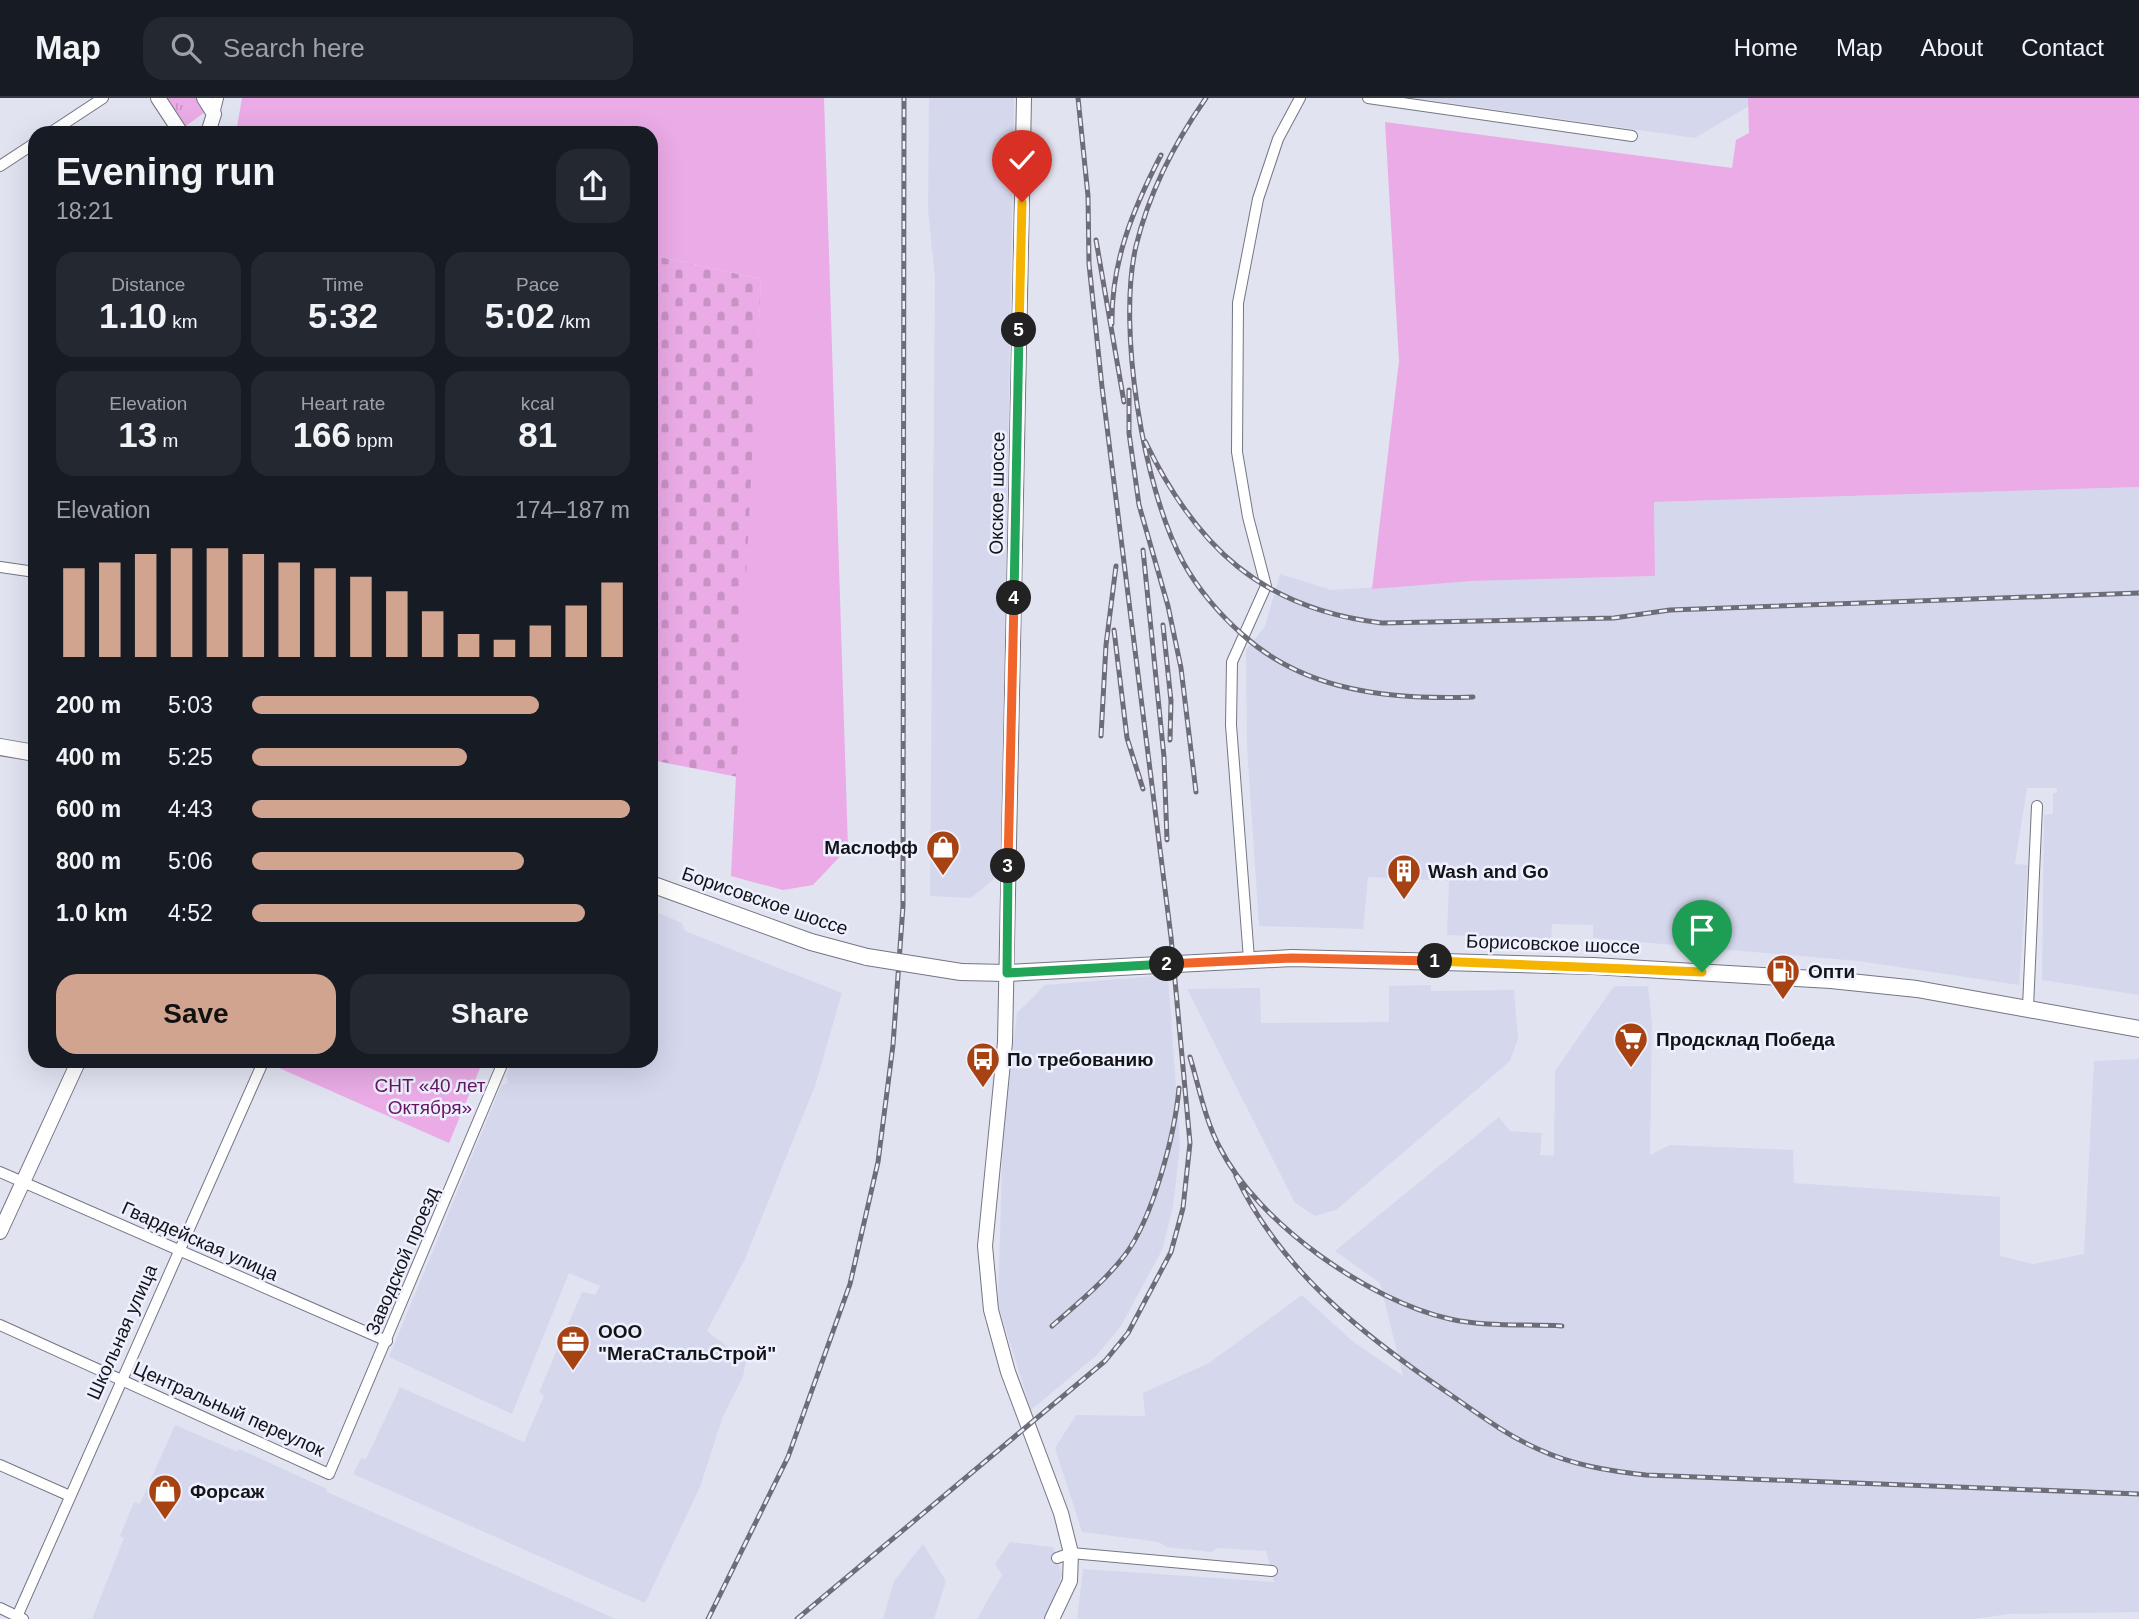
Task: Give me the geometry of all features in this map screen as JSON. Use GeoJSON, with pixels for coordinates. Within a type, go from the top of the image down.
{"type":"FeatureCollection","features":[{"type":"Feature","properties":{"kind":"main road"},"geometry":{"type":"LineString","coordinates":[[0,747],[28,752]]}},
{"type":"Feature","properties":{"kind":"main road","name":"Борисовское шоссе"},"geometry":{"type":"LineString","coordinates":[[658,887],[811,942],[867,957],[961,972],[1007,973],[1249,959],[1354,958],[1743,975],[1917,989],[2139,1029]]}},
{"type":"Feature","properties":{"kind":"street"},"geometry":{"type":"LineString","coordinates":[[61,126],[103,98]]}},
{"type":"Feature","properties":{"kind":"street"},"geometry":{"type":"LineString","coordinates":[[158,98],[179,126]]}},
{"type":"Feature","properties":{"kind":"street"},"geometry":{"type":"LineString","coordinates":[[204,98],[214,114]]}},
{"type":"Feature","properties":{"kind":"street"},"geometry":{"type":"LineString","coordinates":[[209,126],[218,98]]}},
{"type":"Feature","properties":{"kind":"street","name":"Окское шоссе"},"geometry":{"type":"LineString","coordinates":[[1024,98],[1007,973],[1003,1063],[987,1205],[987,1280],[1008,1372],[1062,1513],[1071,1553],[1070,1581],[1052,1619]]}},
{"type":"Feature","properties":{"kind":"street"},"geometry":{"type":"LineString","coordinates":[[1249,959],[1231,725],[1232,662],[1266,586],[1248,517],[1237,452],[1238,303],[1258,199],[1278,139],[1300,98]]}},
{"type":"Feature","properties":{"kind":"street"},"geometry":{"type":"LineString","coordinates":[[1368,98],[1632,136]]}},
{"type":"Feature","properties":{"kind":"street"},"geometry":{"type":"LineString","coordinates":[[0,166],[28,148]]}},
{"type":"Feature","properties":{"kind":"street"},"geometry":{"type":"LineString","coordinates":[[0,567],[28,571]]}},
{"type":"Feature","properties":{"kind":"street"},"geometry":{"type":"LineString","coordinates":[[2028,1007],[2037,806]]}},
{"type":"Feature","properties":{"kind":"street"},"geometry":{"type":"LineString","coordinates":[[0,1232],[75,1068]]}},
{"type":"Feature","properties":{"kind":"street","name":"Школьная улица"},"geometry":{"type":"LineString","coordinates":[[19,1618],[120,1379],[260,1068]]}},
{"type":"Feature","properties":{"kind":"street","name":"Заводской проезд"},"geometry":{"type":"LineString","coordinates":[[330,1474],[501,1068]]}},
{"type":"Feature","properties":{"kind":"street","name":"Гвардейская улица"},"geometry":{"type":"LineString","coordinates":[[0,1172],[387,1341]]}},
{"type":"Feature","properties":{"kind":"street","name":"Центральный переулок"},"geometry":{"type":"LineString","coordinates":[[0,1325],[330,1474]]}},
{"type":"Feature","properties":{"kind":"street"},"geometry":{"type":"LineString","coordinates":[[0,1465],[70,1496]]}},
{"type":"Feature","properties":{"kind":"street"},"geometry":{"type":"LineString","coordinates":[[1057,1558],[1071,1553],[1272,1571]]}},
{"type":"Feature","properties":{"kind":"street"},"geometry":{"type":"LineString","coordinates":[[0,1608],[19,1618]]}},
{"type":"Feature","properties":{"kind":"shaded area"},"geometry":{"type":"Polygon","coordinates":[[[929,98],[1014,98],[1001,873],[971,898],[930,896],[935,279],[928,210],[929,98]]]}},
{"type":"Feature","properties":{"kind":"shaded area"},"geometry":{"type":"Polygon","coordinates":[[[1414,98],[1748,98],[1749,106],[1695,138],[1414,98]]]}},
{"type":"Feature","properties":{"kind":"shaded area"},"geometry":{"type":"Polygon","coordinates":[[[2139,487],[2139,995],[2042,980],[2044,815],[2053,814],[2053,793],[2057,793],[2057,788],[2027,788],[2015,864],[2028,865],[2019,985],[1858,961],[1593,938],[1593,925],[1552,924],[1551,940],[1447,935],[1449,881],[1368,877],[1363,929],[1259,926],[1247,747],[1246,650],[1265,626],[1280,574],[1332,590],[1472,581],[1655,576],[1654,502],[2139,487]]]}},
{"type":"Feature","properties":{"kind":"shaded area"},"geometry":{"type":"Polygon","coordinates":[[[658,913],[682,923],[685,931],[842,993],[815,1086],[744,1261],[707,1331],[746,1361],[743,1377],[723,1416],[700,1487],[645,1603],[353,1474],[361,1458],[366,1459],[400,1387],[524,1442],[544,1396],[539,1392],[582,1292],[595,1295],[600,1286],[569,1273],[512,1414],[389,1357],[501,1086],[508,1083],[506,1075],[509,1068],[658,1068],[658,913]]]}},
{"type":"Feature","properties":{"kind":"shaded area"},"geometry":{"type":"Polygon","coordinates":[[[1168,975],[1180,1144],[1173,1207],[1162,1250],[1121,1326],[1097,1355],[1031,1410],[998,1305],[1003,1128],[1017,1013],[1045,985],[1168,975]]]}},
{"type":"Feature","properties":{"kind":"shaded area"},"geometry":{"type":"Polygon","coordinates":[[[1431,985],[1431,991],[1514,990],[1518,1039],[1510,1061],[1336,1210],[1315,1216],[1295,1203],[1187,989],[1260,988],[1261,1023],[1389,1022],[1389,986],[1431,985]]]}},
{"type":"Feature","properties":{"kind":"shaded area"},"geometry":{"type":"Polygon","coordinates":[[[1614,986],[1648,986],[1652,1024],[1650,1155],[1670,1145],[1793,1150],[1794,1183],[2000,1197],[2000,1256],[2033,1264],[2084,1254],[2094,1061],[2139,1059],[2139,1612],[2009,1614],[1975,1619],[1077,1619],[1083,1569],[1274,1582],[1266,1551],[1218,1548],[1211,1552],[1082,1532],[1055,1448],[1076,1415],[1145,1416],[1143,1393],[1209,1363],[1302,1295],[1351,1340],[1403,1376],[1380,1283],[1335,1251],[1499,1117],[1510,1131],[1542,1133],[1540,1155],[1554,1156],[1555,1071],[1614,986]]]}},
{"type":"Feature","properties":{"kind":"shaded area"},"geometry":{"type":"Polygon","coordinates":[[[175,1425],[238,1452],[239,1449],[327,1489],[327,1492],[616,1619],[92,1619],[124,1538],[120,1536],[134,1502],[140,1504],[175,1425]]]}},
{"type":"Feature","properties":{"kind":"shaded area"},"geometry":{"type":"Polygon","coordinates":[[[1010,1542],[1053,1547],[1062,1575],[1046,1619],[977,1619],[1002,1575],[995,1564],[1010,1542]]]}},
{"type":"Feature","properties":{"kind":"shaded area"},"geometry":{"type":"Polygon","coordinates":[[[923,1544],[946,1581],[934,1619],[883,1619],[894,1581],[923,1544]]]}},
{"type":"Feature","properties":{"kind":"green space"},"geometry":{"type":"Polygon","coordinates":[[[167,98],[196,98],[205,112],[186,126],[167,98]]]}},
{"type":"Feature","properties":{"kind":"green space"},"geometry":{"type":"Polygon","coordinates":[[[242,98],[824,98],[848,848],[813,885],[783,890],[731,876],[761,279],[658,257],[658,126],[237,126],[242,98]]]}},
{"type":"Feature","properties":{"kind":"green space"},"geometry":{"type":"Polygon","coordinates":[[[1748,98],[2139,98],[2139,487],[1654,502],[1655,576],[1472,581],[1372,589],[1399,361],[1385,122],[1732,168],[1736,140],[1749,133],[1748,98]]]}},
{"type":"Feature","properties":{"kind":"green space"},"geometry":{"type":"Polygon","coordinates":[[[658,257],[761,279],[738,777],[658,761],[658,257]]]}},
{"type":"Feature","properties":{"kind":"green space","name":"СНТ «40 лет Октября»"},"geometry":{"type":"Polygon","coordinates":[[[279,1068],[480,1068],[449,1143],[279,1068]]]}},
{"type":"Feature","properties":{"kind":"railway"},"geometry":{"type":"LineString","coordinates":[[708,1619],[788,1457],[850,1284],[878,1162],[893,1045],[903,906],[904,98]]}},
{"type":"Feature","properties":{"kind":"railway"},"geometry":{"type":"LineString","coordinates":[[797,1619],[1105,1361],[1128,1333],[1171,1252],[1183,1208],[1190,1143],[1171,937],[1102,387],[1089,264],[1088,196],[1078,98]]}},
{"type":"Feature","properties":{"kind":"railway"},"geometry":{"type":"LineString","coordinates":[[1206,98],[1184,132],[1156,187],[1141,226],[1131,280],[1132,362],[1137,407],[1156,493],[1183,562],[1202,591],[1243,635],[1294,669],[1322,680],[1381,694],[1473,697]]}},
{"type":"Feature","properties":{"kind":"railway"},"geometry":{"type":"LineString","coordinates":[[1112,324],[1115,279],[1126,236],[1141,195],[1161,155]]}},
{"type":"Feature","properties":{"kind":"railway"},"geometry":{"type":"LineString","coordinates":[[1096,240],[1124,402]]}},
{"type":"Feature","properties":{"kind":"railway"},"geometry":{"type":"LineString","coordinates":[[1129,390],[1129,433],[1139,505],[1168,606],[1181,668],[1196,792]]}},
{"type":"Feature","properties":{"kind":"railway"},"geometry":{"type":"LineString","coordinates":[[1145,441],[1165,479],[1187,512],[1211,541],[1238,566],[1268,587],[1302,604],[1339,616],[1382,623],[1614,618],[1670,610],[2139,593]]}},
{"type":"Feature","properties":{"kind":"railway"},"geometry":{"type":"LineString","coordinates":[[1143,550],[1164,757],[1167,840]]}},
{"type":"Feature","properties":{"kind":"railway"},"geometry":{"type":"LineString","coordinates":[[1101,736],[1106,645],[1116,566]]}},
{"type":"Feature","properties":{"kind":"railway"},"geometry":{"type":"LineString","coordinates":[[1163,625],[1171,701],[1170,740]]}},
{"type":"Feature","properties":{"kind":"railway"},"geometry":{"type":"LineString","coordinates":[[1114,630],[1127,738],[1143,789]]}},
{"type":"Feature","properties":{"kind":"railway"},"geometry":{"type":"LineString","coordinates":[[1190,1057],[1210,1126],[1237,1176],[1261,1204],[1319,1255],[1352,1277],[1418,1310],[1463,1322],[1562,1326]]}},
{"type":"Feature","properties":{"kind":"railway"},"geometry":{"type":"LineString","coordinates":[[1052,1326],[1108,1274],[1135,1239],[1145,1220],[1168,1151],[1179,1088]]}},
{"type":"Feature","properties":{"kind":"railway"},"geometry":{"type":"LineString","coordinates":[[1236,1176],[1276,1242],[1300,1271],[1355,1324],[1416,1371],[1492,1423],[1551,1455],[1605,1469],[1646,1475],[2139,1494]]}},
{"type":"Feature","properties":{"kind":"place","name":"Маслофф"},"geometry":{"type":"Point","coordinates":[943,877]}},
{"type":"Feature","properties":{"kind":"place","name":"Wash and Go"},"geometry":{"type":"Point","coordinates":[1404,901]}},
{"type":"Feature","properties":{"kind":"place","name":"Опти"},"geometry":{"type":"Point","coordinates":[1783,1001]}},
{"type":"Feature","properties":{"kind":"place","name":"Продсклад Победа"},"geometry":{"type":"Point","coordinates":[1631,1069]}},
{"type":"Feature","properties":{"kind":"place","name":"По требованию"},"geometry":{"type":"Point","coordinates":[983,1089]}},
{"type":"Feature","properties":{"kind":"place","name":"ООО \"МегаСтальСтрой\""},"geometry":{"type":"Point","coordinates":[573,1372]}},
{"type":"Feature","properties":{"kind":"place","name":"Форсаж"},"geometry":{"type":"Point","coordinates":[165,1521]}},
{"type":"Feature","properties":{"kind":"route"},"geometry":{"type":"LineString","coordinates":[[1022,202],[1007,973],[1249,959],[1347,958],[1702,972]]}}]}
